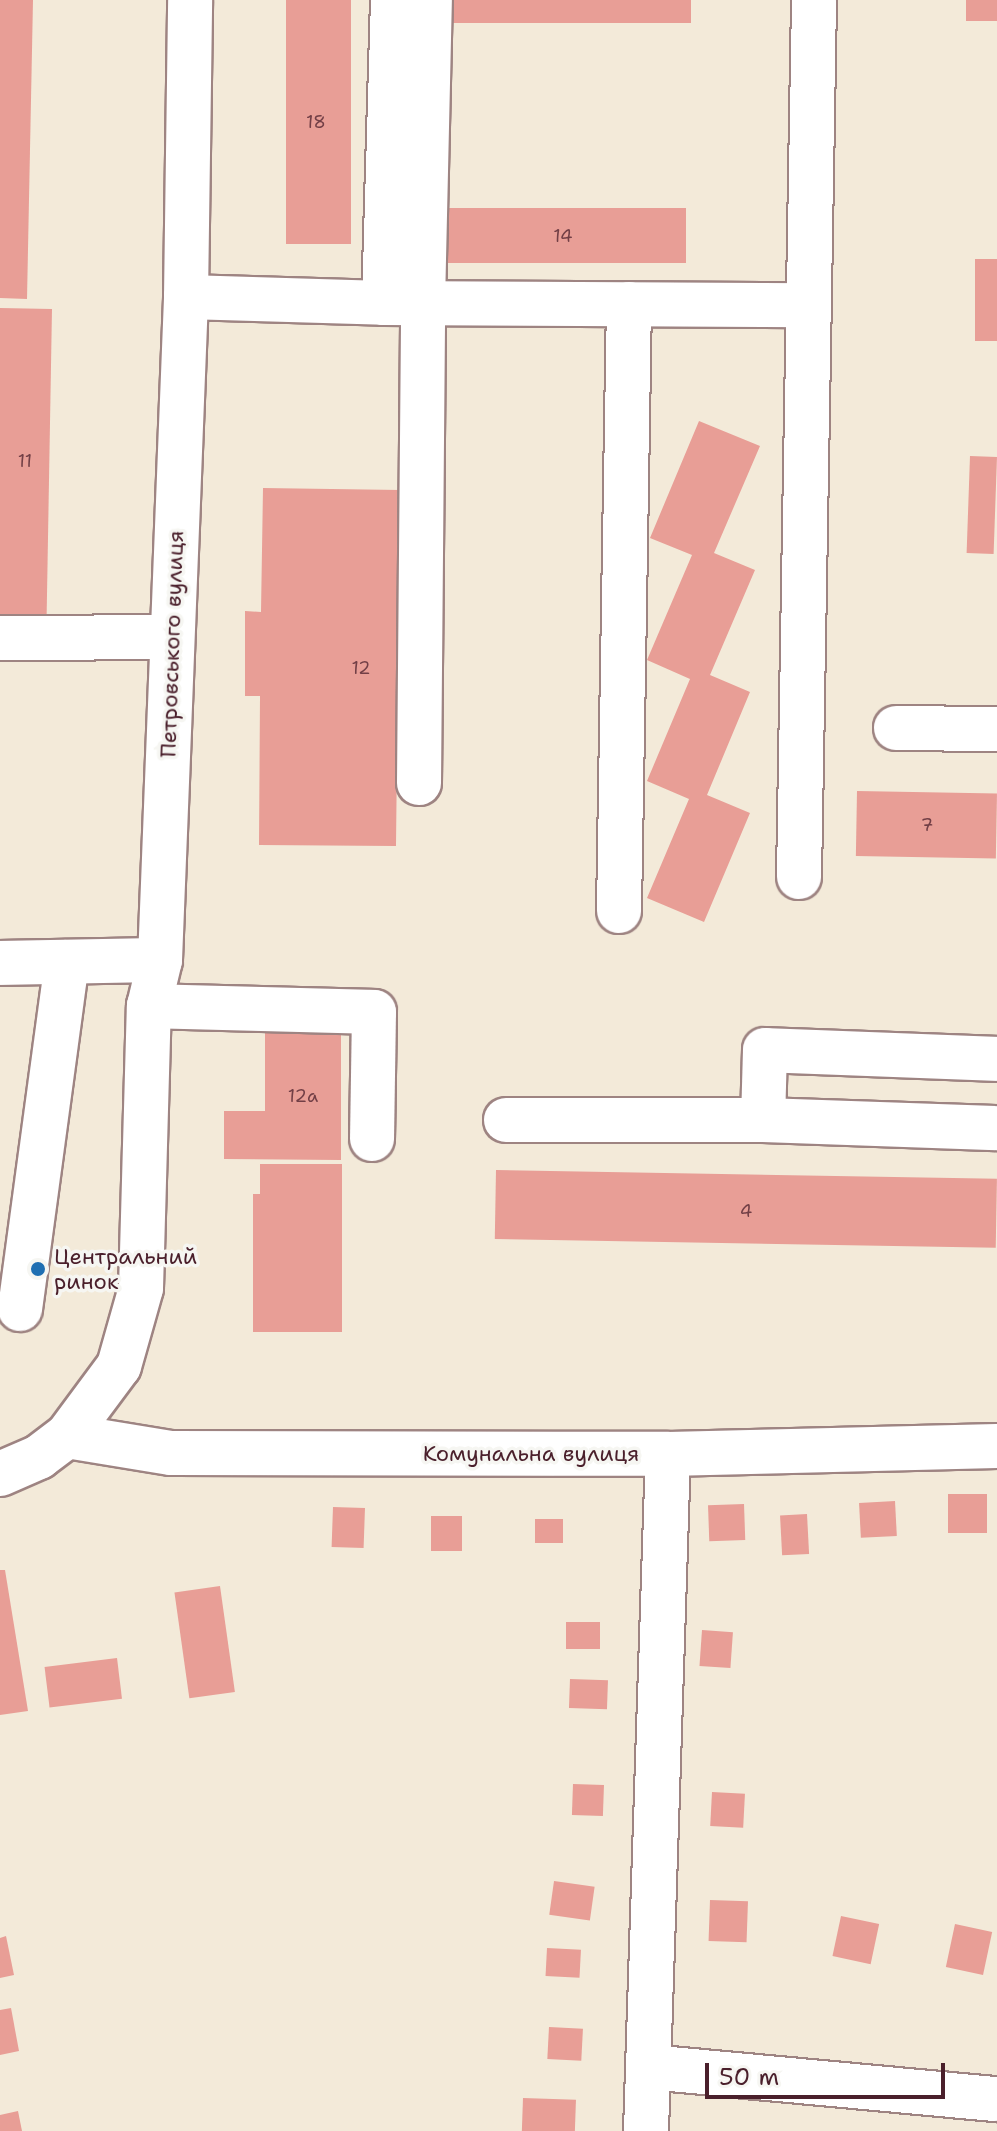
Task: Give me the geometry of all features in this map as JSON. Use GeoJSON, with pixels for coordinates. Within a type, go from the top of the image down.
{"type":"FeatureCollection","features":[{"type":"Feature","properties":{"kind":"street","name":"Петровського вулиця"},"geometry":{"type":"LineString","coordinates":[[0,1474],[39,1457],[67,1436],[119,1366],[141,1288],[149,1006],[160,960],[186,297],[190,0]]}},
{"type":"Feature","properties":{"kind":"street"},"geometry":{"type":"LineString","coordinates":[[393,0],[419,783]]}},
{"type":"Feature","properties":{"kind":"street"},"geometry":{"type":"LineString","coordinates":[[404,303],[430,0]]}},
{"type":"Feature","properties":{"kind":"street"},"geometry":{"type":"LineString","coordinates":[[799,877],[814,0]]}},
{"type":"Feature","properties":{"kind":"street"},"geometry":{"type":"LineString","coordinates":[[186,297],[404,303],[808,305]]}},
{"type":"Feature","properties":{"kind":"street"},"geometry":{"type":"LineString","coordinates":[[619,911],[629,304]]}},
{"type":"Feature","properties":{"kind":"street"},"geometry":{"type":"LineString","coordinates":[[0,638],[171,637]]}},
{"type":"Feature","properties":{"kind":"street"},"geometry":{"type":"LineString","coordinates":[[896,728],[997,729]]}},
{"type":"Feature","properties":{"kind":"street"},"geometry":{"type":"LineString","coordinates":[[0,963],[160,960]]}},
{"type":"Feature","properties":{"kind":"street"},"geometry":{"type":"LineString","coordinates":[[20,1309],[67,962]]}},
{"type":"Feature","properties":{"kind":"street"},"geometry":{"type":"LineString","coordinates":[[149,1006],[374,1012],[372,1139]]}},
{"type":"Feature","properties":{"kind":"street"},"geometry":{"type":"LineString","coordinates":[[763,1120],[765,1050],[997,1059]]}},
{"type":"Feature","properties":{"kind":"street"},"geometry":{"type":"LineString","coordinates":[[506,1120],[763,1120],[997,1128]]}},
{"type":"Feature","properties":{"kind":"street","name":"Комунальна вулиця"},"geometry":{"type":"LineString","coordinates":[[67,1436],[171,1453],[668,1454],[997,1446]]}},
{"type":"Feature","properties":{"kind":"street"},"geometry":{"type":"LineString","coordinates":[[646,2131],[668,1454]]}},
{"type":"Feature","properties":{"kind":"street"},"geometry":{"type":"LineString","coordinates":[[649,2067],[997,2099]]}},
{"type":"Feature","properties":{"kind":"building"},"geometry":{"type":"Polygon","coordinates":[[[0,0],[33,0],[27,299],[0,298],[0,0]]]}},
{"type":"Feature","properties":{"kind":"building"},"geometry":{"type":"Polygon","coordinates":[[[286,0],[351,0],[351,244],[286,244],[286,0]]]}},
{"type":"Feature","properties":{"kind":"building"},"geometry":{"type":"Polygon","coordinates":[[[446,0],[691,0],[691,23],[446,23],[446,0]]]}},
{"type":"Feature","properties":{"kind":"building"},"geometry":{"type":"Polygon","coordinates":[[[966,0],[997,0],[997,21],[966,21],[966,0]]]}},
{"type":"Feature","properties":{"kind":"building"},"geometry":{"type":"Polygon","coordinates":[[[441,208],[686,208],[686,263],[441,263],[441,208]]]}},
{"type":"Feature","properties":{"kind":"building"},"geometry":{"type":"Polygon","coordinates":[[[975,259],[997,259],[997,341],[975,341],[975,259]]]}},
{"type":"Feature","properties":{"kind":"building"},"geometry":{"type":"Polygon","coordinates":[[[0,308],[52,309],[47,615],[0,614],[0,308]]]}},
{"type":"Feature","properties":{"kind":"building"},"geometry":{"type":"Polygon","coordinates":[[[699,421],[760,446],[714,553],[755,570],[710,675],[750,692],[707,795],[750,813],[704,922],[647,898],[689,799],[647,781],[690,679],[647,660],[692,555],[650,538],[699,421]]]}},
{"type":"Feature","properties":{"kind":"building"},"geometry":{"type":"Polygon","coordinates":[[[970,456],[997,457],[994,554],[967,553],[970,456]]]}},
{"type":"Feature","properties":{"kind":"building"},"geometry":{"type":"Polygon","coordinates":[[[263,488],[400,490],[396,846],[259,845],[260,696],[245,696],[245,611],[261,612],[263,488]]]}},
{"type":"Feature","properties":{"kind":"building"},"geometry":{"type":"Polygon","coordinates":[[[857,791],[997,793],[996,858],[856,856],[857,791]]]}},
{"type":"Feature","properties":{"kind":"building"},"geometry":{"type":"Polygon","coordinates":[[[265,1033],[341,1033],[341,1160],[224,1159],[224,1111],[265,1111],[265,1033]]]}},
{"type":"Feature","properties":{"kind":"building"},"geometry":{"type":"Polygon","coordinates":[[[260,1164],[342,1164],[342,1332],[253,1332],[253,1194],[260,1194],[260,1164]]]}},
{"type":"Feature","properties":{"kind":"building"},"geometry":{"type":"Polygon","coordinates":[[[496,1170],[997,1179],[996,1248],[495,1239],[496,1170]]]}},
{"type":"Feature","properties":{"kind":"building"},"geometry":{"type":"Polygon","coordinates":[[[948,1494],[987,1494],[987,1533],[948,1533],[948,1494]]]}},
{"type":"Feature","properties":{"kind":"building"},"geometry":{"type":"Polygon","coordinates":[[[895,1501],[897,1536],[861,1538],[859,1503],[895,1501]]]}},
{"type":"Feature","properties":{"kind":"building"},"geometry":{"type":"Polygon","coordinates":[[[744,1504],[745,1540],[709,1541],[708,1505],[744,1504]]]}},
{"type":"Feature","properties":{"kind":"building"},"geometry":{"type":"Polygon","coordinates":[[[333,1507],[365,1508],[364,1548],[332,1547],[333,1507]]]}},
{"type":"Feature","properties":{"kind":"building"},"geometry":{"type":"Polygon","coordinates":[[[807,1514],[809,1554],[782,1555],[780,1515],[807,1514]]]}},
{"type":"Feature","properties":{"kind":"building"},"geometry":{"type":"Polygon","coordinates":[[[431,1516],[462,1516],[462,1551],[431,1551],[431,1516]]]}},
{"type":"Feature","properties":{"kind":"building"},"geometry":{"type":"Polygon","coordinates":[[[535,1519],[563,1519],[563,1543],[535,1543],[535,1519]]]}},
{"type":"Feature","properties":{"kind":"building"},"geometry":{"type":"Polygon","coordinates":[[[0,1570],[5,1570],[28,1711],[0,1715],[0,1570]]]}},
{"type":"Feature","properties":{"kind":"building"},"geometry":{"type":"Polygon","coordinates":[[[220,1586],[235,1692],[189,1698],[174,1592],[220,1586]]]}},
{"type":"Feature","properties":{"kind":"building"},"geometry":{"type":"Polygon","coordinates":[[[566,1622],[600,1622],[600,1649],[566,1649],[566,1622]]]}},
{"type":"Feature","properties":{"kind":"building"},"geometry":{"type":"Polygon","coordinates":[[[702,1630],[733,1632],[730,1668],[699,1666],[702,1630]]]}},
{"type":"Feature","properties":{"kind":"building"},"geometry":{"type":"Polygon","coordinates":[[[117,1658],[122,1699],[50,1708],[45,1667],[117,1658]]]}},
{"type":"Feature","properties":{"kind":"building"},"geometry":{"type":"Polygon","coordinates":[[[570,1679],[608,1680],[607,1709],[569,1708],[570,1679]]]}},
{"type":"Feature","properties":{"kind":"building"},"geometry":{"type":"Polygon","coordinates":[[[573,1784],[604,1785],[603,1816],[572,1815],[573,1784]]]}},
{"type":"Feature","properties":{"kind":"building"},"geometry":{"type":"Polygon","coordinates":[[[712,1792],[745,1794],[743,1828],[710,1826],[712,1792]]]}},
{"type":"Feature","properties":{"kind":"building"},"geometry":{"type":"Polygon","coordinates":[[[554,1881],[595,1887],[590,1920],[549,1915],[554,1881]]]}},
{"type":"Feature","properties":{"kind":"building"},"geometry":{"type":"Polygon","coordinates":[[[710,1900],[748,1901],[747,1942],[709,1941],[710,1900]]]}},
{"type":"Feature","properties":{"kind":"building"},"geometry":{"type":"Polygon","coordinates":[[[841,1916],[879,1924],[871,1964],[832,1956],[841,1916]]]}},
{"type":"Feature","properties":{"kind":"building"},"geometry":{"type":"Polygon","coordinates":[[[955,1924],[992,1932],[983,1975],[946,1967],[955,1924]]]}},
{"type":"Feature","properties":{"kind":"building"},"geometry":{"type":"Polygon","coordinates":[[[6,1936],[14,1975],[0,1978],[0,1938],[6,1936]]]}},
{"type":"Feature","properties":{"kind":"building"},"geometry":{"type":"Polygon","coordinates":[[[547,1948],[581,1950],[579,1978],[546,1976],[547,1948]]]}},
{"type":"Feature","properties":{"kind":"building"},"geometry":{"type":"Polygon","coordinates":[[[11,2008],[19,2051],[0,2055],[0,2010],[11,2008]]]}},
{"type":"Feature","properties":{"kind":"building"},"geometry":{"type":"Polygon","coordinates":[[[549,2027],[583,2029],[581,2061],[547,2059],[549,2027]]]}},
{"type":"Feature","properties":{"kind":"building"},"geometry":{"type":"Polygon","coordinates":[[[523,2098],[576,2100],[575,2131],[522,2131],[523,2098]]]}},
{"type":"Feature","properties":{"kind":"building"},"geometry":{"type":"Polygon","coordinates":[[[18,2111],[22,2131],[0,2131],[0,2115],[18,2111]]]}},
{"type":"Feature","properties":{"kind":"place","name":"Центральний ринок"},"geometry":{"type":"Point","coordinates":[38,1269]}}]}
